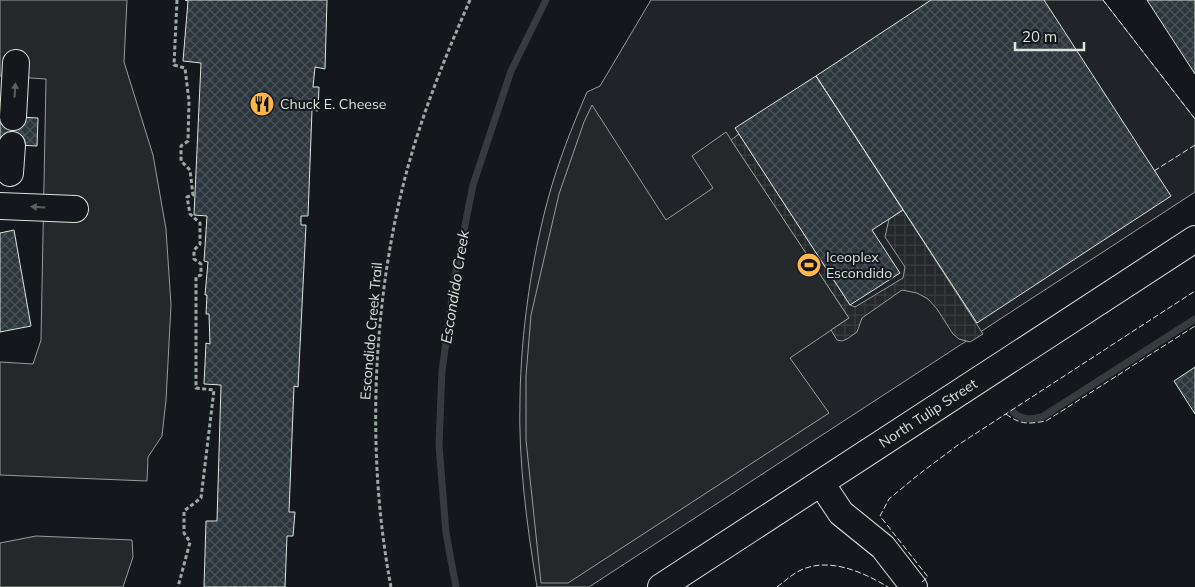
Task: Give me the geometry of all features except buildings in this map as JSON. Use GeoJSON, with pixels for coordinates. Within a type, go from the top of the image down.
{"type":"FeatureCollection","features":[{"type":"Feature","properties":{"kind":"street"},"geometry":{"type":"LineString","coordinates":[[13,117],[16,63]]}},
{"type":"Feature","properties":{"kind":"street"},"geometry":{"type":"LineString","coordinates":[[10,173],[12,144]]}},
{"type":"Feature","properties":{"kind":"street"},"geometry":{"type":"LineString","coordinates":[[0,206],[76,209]]}},
{"type":"Feature","properties":{"kind":"street","name":"North Tulip Street"},"geometry":{"type":"LineString","coordinates":[[661,587],[1195,239]]}},
{"type":"Feature","properties":{"kind":"street"},"geometry":{"type":"LineString","coordinates":[[821,484],[841,513],[883,547],[914,587]]}},
{"type":"Feature","properties":{"kind":"path"},"geometry":{"type":"LineString","coordinates":[[177,0],[174,65],[185,68],[189,100],[188,141],[181,146],[181,161],[190,170],[192,195],[188,197],[190,214],[200,223],[200,244],[194,250],[194,259],[201,264],[201,274],[196,277],[196,388],[214,390],[201,498],[184,511],[184,533],[190,542],[178,587]]}},
{"type":"Feature","properties":{"kind":"path","name":"Escondido Creek Trail"},"geometry":{"type":"LineString","coordinates":[[391,587],[383,539],[375,428],[378,354],[384,284],[406,175],[425,112],[448,48],[470,0]]}},
{"type":"Feature","properties":{"kind":"shaded area"},"geometry":{"type":"Polygon","coordinates":[[[0,0],[127,0],[124,62],[153,155],[166,229],[171,305],[166,400],[162,436],[148,457],[147,481],[0,475],[0,362],[33,364],[41,340],[46,79],[0,76],[0,0]]]}},
{"type":"Feature","properties":{"kind":"shaded area","name":"Iceoplex Escondido"},"geometry":{"type":"Polygon","coordinates":[[[651,0],[1103,0],[1195,119],[1195,192],[589,587],[537,587],[524,493],[520,445],[522,348],[532,273],[542,223],[556,172],[587,92],[600,86],[651,0]]]}},
{"type":"Feature","properties":{"kind":"shaded area"},"geometry":{"type":"Polygon","coordinates":[[[592,105],[666,220],[713,188],[692,156],[726,132],[849,318],[790,358],[829,413],[568,583],[541,583],[526,440],[526,376],[531,315],[559,194],[584,122],[592,105]]]}},
{"type":"Feature","properties":{"kind":"shaded area"},"geometry":{"type":"Polygon","coordinates":[[[739,134],[850,305],[855,307],[903,278],[905,267],[885,237],[889,219],[903,210],[983,334],[970,342],[959,339],[953,334],[937,309],[928,299],[917,293],[902,290],[862,318],[857,332],[842,341],[837,340],[831,330],[849,318],[731,140],[739,134]]]}},
{"type":"Feature","properties":{"kind":"shaded area"},"geometry":{"type":"Polygon","coordinates":[[[36,536],[132,540],[133,557],[123,587],[0,587],[0,543],[36,536]]]}},
{"type":"Feature","properties":{"kind":"waterway","name":"Escondido Creek"},"geometry":{"type":"LineString","coordinates":[[456,587],[446,533],[439,445],[442,371],[455,276],[473,185],[511,71],[546,0]]}},
{"type":"Feature","properties":{"kind":"waterway"},"geometry":{"type":"LineString","coordinates":[[1013,412],[1026,419],[1042,417],[1195,319]]}},
{"type":"Feature","properties":{"kind":"fence"},"geometry":{"type":"LineString","coordinates":[[1103,0],[1195,119]]}},
{"type":"Feature","properties":{"kind":"fence"},"geometry":{"type":"LineString","coordinates":[[1154,171],[1195,145]]}},
{"type":"Feature","properties":{"kind":"fence"},"geometry":{"type":"LineString","coordinates":[[922,582],[928,577],[880,516],[889,499],[958,445],[1195,291]]}},
{"type":"Feature","properties":{"kind":"fence"},"geometry":{"type":"LineString","coordinates":[[1006,414],[1025,423],[1046,421],[1195,326]]}},
{"type":"Feature","properties":{"kind":"fence"},"geometry":{"type":"LineString","coordinates":[[777,587],[799,571],[822,565],[856,571],[888,587]]}},
{"type":"Feature","properties":{"kind":"place","name":"Chuck E. Cheese"},"geometry":{"type":"Point","coordinates":[262,104]}},
{"type":"Feature","properties":{"kind":"place","name":"Iceoplex Escondido"},"geometry":{"type":"Point","coordinates":[809,265]}}]}
